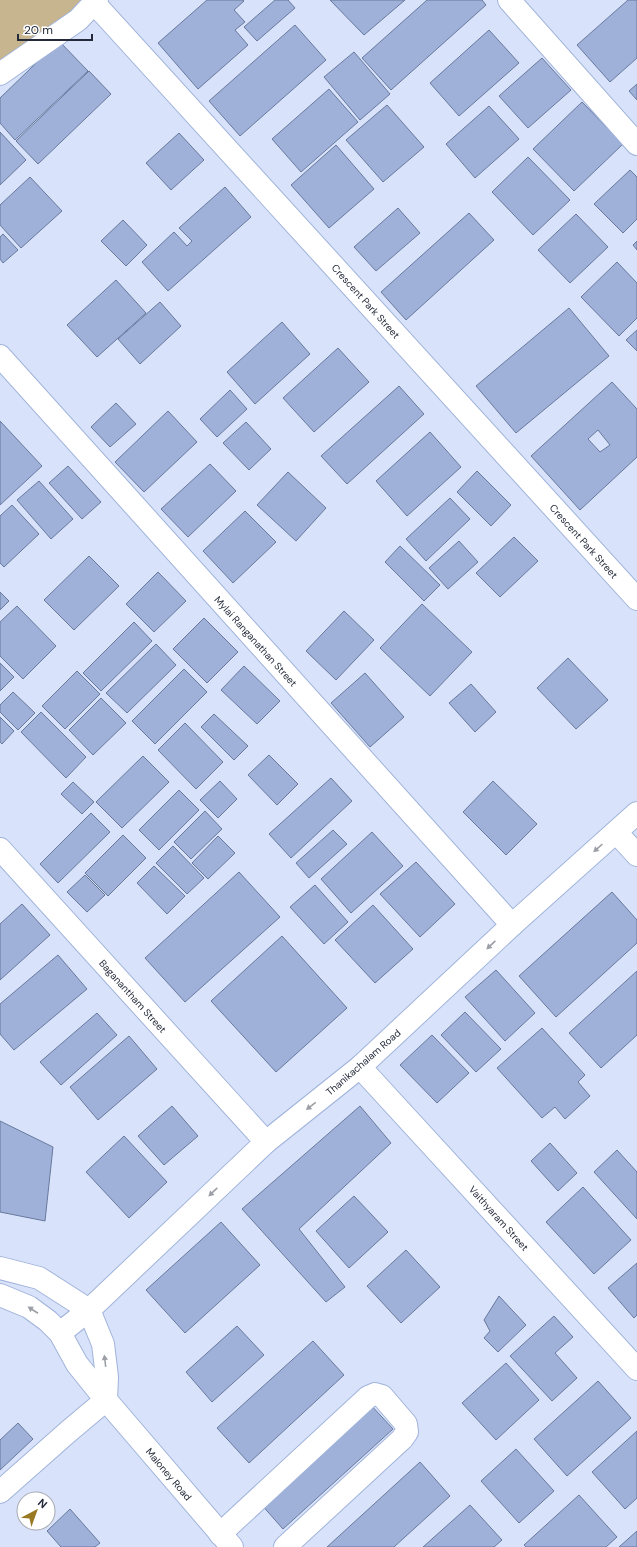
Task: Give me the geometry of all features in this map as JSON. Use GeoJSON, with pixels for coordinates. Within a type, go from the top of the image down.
{"type":"FeatureCollection","features":[{"type":"Feature","properties":{"kind":"street"},"geometry":{"type":"LineString","coordinates":[[509,0],[637,144]]}},
{"type":"Feature","properties":{"kind":"street"},"geometry":{"type":"LineString","coordinates":[[0,74],[78,20],[96,2]]}},
{"type":"Feature","properties":{"kind":"street","name":"Crescent Park Street"},"geometry":{"type":"LineString","coordinates":[[96,2],[637,599]]}},
{"type":"Feature","properties":{"kind":"street","name":"Mylai Ranganathan Street"},"geometry":{"type":"LineString","coordinates":[[0,356],[512,925]]}},
{"type":"Feature","properties":{"kind":"street","name":"Thanikachalam Road"},"geometry":{"type":"LineString","coordinates":[[89,1310],[266,1142],[360,1067],[512,925],[637,813]]}},
{"type":"Feature","properties":{"kind":"street"},"geometry":{"type":"LineString","coordinates":[[616,832],[637,855]]}},
{"type":"Feature","properties":{"kind":"street","name":"Baganantham Street"},"geometry":{"type":"LineString","coordinates":[[0,850],[266,1142]]}},
{"type":"Feature","properties":{"kind":"street","name":"Vaithyaram Street"},"geometry":{"type":"LineString","coordinates":[[360,1067],[637,1369]]}},
{"type":"Feature","properties":{"kind":"street"},"geometry":{"type":"LineString","coordinates":[[0,1268],[38,1278],[89,1310],[103,1344],[107,1377],[106,1400],[69,1430],[0,1492]]}},
{"type":"Feature","properties":{"kind":"street"},"geometry":{"type":"LineString","coordinates":[[0,1295],[29,1307],[48,1321],[60,1333],[89,1310]]}},
{"type":"Feature","properties":{"kind":"street","name":"Maloney Road"},"geometry":{"type":"LineString","coordinates":[[60,1333],[77,1364],[226,1540]]}},
{"type":"Feature","properties":{"kind":"street"},"geometry":{"type":"LineString","coordinates":[[226,1540],[368,1397],[375,1394],[382,1396],[406,1424],[407,1432],[402,1439],[285,1547]]}},
{"type":"Feature","properties":{"kind":"shaded area"},"geometry":{"type":"Polygon","coordinates":[[[0,0],[94,0],[0,74],[0,0]]]}},
{"type":"Feature","properties":{"kind":"building"},"geometry":{"type":"Polygon","coordinates":[[[207,0],[244,1],[234,10],[245,22],[235,30],[248,45],[198,89],[158,43],[207,0]]]}},
{"type":"Feature","properties":{"kind":"building"},"geometry":{"type":"Polygon","coordinates":[[[275,0],[288,0],[295,8],[257,41],[244,27],[275,0]]]}},
{"type":"Feature","properties":{"kind":"building"},"geometry":{"type":"Polygon","coordinates":[[[330,0],[405,0],[364,35],[330,0]]]}},
{"type":"Feature","properties":{"kind":"building"},"geometry":{"type":"Polygon","coordinates":[[[427,0],[482,0],[486,5],[391,90],[362,58],[427,0]]]}},
{"type":"Feature","properties":{"kind":"building"},"geometry":{"type":"Polygon","coordinates":[[[628,0],[637,0],[637,58],[610,82],[577,45],[628,0]]]}},
{"type":"Feature","properties":{"kind":"building"},"geometry":{"type":"Polygon","coordinates":[[[295,25],[326,60],[240,136],[209,101],[295,25]]]}},
{"type":"Feature","properties":{"kind":"building"},"geometry":{"type":"Polygon","coordinates":[[[489,30],[519,63],[459,116],[430,83],[489,30]]]}},
{"type":"Feature","properties":{"kind":"building"},"geometry":{"type":"Polygon","coordinates":[[[59,41],[88,71],[15,140],[0,123],[0,98],[59,41]]]}},
{"type":"Feature","properties":{"kind":"building"},"geometry":{"type":"Polygon","coordinates":[[[354,52],[390,94],[360,120],[324,77],[354,52]]]}},
{"type":"Feature","properties":{"kind":"building"},"geometry":{"type":"Polygon","coordinates":[[[542,58],[571,90],[528,128],[499,96],[542,58]]]}},
{"type":"Feature","properties":{"kind":"building"},"geometry":{"type":"Polygon","coordinates":[[[89,71],[111,94],[38,164],[16,141],[89,71]]]}},
{"type":"Feature","properties":{"kind":"building"},"geometry":{"type":"Polygon","coordinates":[[[637,84],[637,100],[629,91],[637,84]]]}},
{"type":"Feature","properties":{"kind":"building"},"geometry":{"type":"Polygon","coordinates":[[[329,89],[358,122],[301,172],[272,139],[329,89]]]}},
{"type":"Feature","properties":{"kind":"building"},"geometry":{"type":"Polygon","coordinates":[[[582,102],[623,144],[574,191],[533,149],[582,102]]]}},
{"type":"Feature","properties":{"kind":"building"},"geometry":{"type":"Polygon","coordinates":[[[387,105],[424,147],[383,182],[346,140],[387,105]]]}},
{"type":"Feature","properties":{"kind":"building"},"geometry":{"type":"Polygon","coordinates":[[[489,106],[519,139],[475,178],[446,144],[489,106]]]}},
{"type":"Feature","properties":{"kind":"building"},"geometry":{"type":"Polygon","coordinates":[[[0,132],[26,160],[0,185],[0,132]]]}},
{"type":"Feature","properties":{"kind":"building"},"geometry":{"type":"Polygon","coordinates":[[[179,133],[204,160],[171,190],[146,163],[179,133]]]}},
{"type":"Feature","properties":{"kind":"building"},"geometry":{"type":"Polygon","coordinates":[[[336,145],[374,189],[329,228],[291,185],[336,145]]]}},
{"type":"Feature","properties":{"kind":"building"},"geometry":{"type":"Polygon","coordinates":[[[528,157],[570,200],[533,235],[492,192],[528,157]]]}},
{"type":"Feature","properties":{"kind":"building"},"geometry":{"type":"Polygon","coordinates":[[[630,170],[637,177],[637,219],[623,233],[594,204],[630,170]]]}},
{"type":"Feature","properties":{"kind":"building"},"geometry":{"type":"Polygon","coordinates":[[[30,177],[62,211],[21,248],[0,225],[0,205],[30,177]]]}},
{"type":"Feature","properties":{"kind":"building"},"geometry":{"type":"Polygon","coordinates":[[[225,187],[251,217],[168,291],[142,262],[174,232],[187,246],[192,241],[179,228],[225,187]]]}},
{"type":"Feature","properties":{"kind":"building"},"geometry":{"type":"Polygon","coordinates":[[[398,208],[420,233],[376,271],[354,247],[398,208]]]}},
{"type":"Feature","properties":{"kind":"building"},"geometry":{"type":"Polygon","coordinates":[[[469,213],[494,240],[406,320],[381,292],[469,213]]]}},
{"type":"Feature","properties":{"kind":"building"},"geometry":{"type":"Polygon","coordinates":[[[576,214],[608,247],[570,283],[538,250],[576,214]]]}},
{"type":"Feature","properties":{"kind":"building"},"geometry":{"type":"Polygon","coordinates":[[[123,220],[147,245],[126,266],[101,241],[123,220]]]}},
{"type":"Feature","properties":{"kind":"building"},"geometry":{"type":"Polygon","coordinates":[[[3,234],[18,250],[3,263],[0,259],[0,237],[3,234]]]}},
{"type":"Feature","properties":{"kind":"building"},"geometry":{"type":"Polygon","coordinates":[[[637,241],[637,250],[633,245],[637,241]]]}},
{"type":"Feature","properties":{"kind":"building"},"geometry":{"type":"Polygon","coordinates":[[[617,262],[637,283],[637,318],[619,336],[581,297],[617,262]]]}},
{"type":"Feature","properties":{"kind":"building"},"geometry":{"type":"Polygon","coordinates":[[[116,280],[146,313],[97,357],[67,325],[116,280]]]}},
{"type":"Feature","properties":{"kind":"building"},"geometry":{"type":"Polygon","coordinates":[[[160,302],[181,326],[140,364],[118,339],[160,302]]]}},
{"type":"Feature","properties":{"kind":"building"},"geometry":{"type":"Polygon","coordinates":[[[569,308],[609,356],[516,433],[476,386],[569,308]]]}},
{"type":"Feature","properties":{"kind":"building"},"geometry":{"type":"Polygon","coordinates":[[[282,322],[310,354],[255,404],[227,372],[282,322]]]}},
{"type":"Feature","properties":{"kind":"building"},"geometry":{"type":"Polygon","coordinates":[[[637,330],[637,351],[626,340],[637,330]]]}},
{"type":"Feature","properties":{"kind":"building"},"geometry":{"type":"Polygon","coordinates":[[[338,348],[369,382],[314,432],[283,398],[338,348]]]}},
{"type":"Feature","properties":{"kind":"building"},"geometry":{"type":"Polygon","coordinates":[[[612,382],[637,409],[637,457],[580,510],[531,456],[612,382]],[[598,430],[588,439],[600,452],[610,445],[598,430]]]}},
{"type":"Feature","properties":{"kind":"building"},"geometry":{"type":"Polygon","coordinates":[[[399,386],[424,414],[347,484],[321,456],[399,386]]]}},
{"type":"Feature","properties":{"kind":"building"},"geometry":{"type":"Polygon","coordinates":[[[230,390],[247,409],[217,437],[200,419],[230,390]]]}},
{"type":"Feature","properties":{"kind":"building"},"geometry":{"type":"Polygon","coordinates":[[[116,403],[136,424],[110,447],[91,427],[116,403]]]}},
{"type":"Feature","properties":{"kind":"building"},"geometry":{"type":"Polygon","coordinates":[[[168,411],[197,442],[144,492],[115,462],[168,411]]]}},
{"type":"Feature","properties":{"kind":"building"},"geometry":{"type":"Polygon","coordinates":[[[0,421],[42,466],[0,505],[0,421]]]}},
{"type":"Feature","properties":{"kind":"building"},"geometry":{"type":"Polygon","coordinates":[[[246,422],[271,449],[249,470],[223,443],[246,422]]]}},
{"type":"Feature","properties":{"kind":"building"},"geometry":{"type":"Polygon","coordinates":[[[430,432],[461,467],[407,516],[376,481],[430,432]]]}},
{"type":"Feature","properties":{"kind":"building"},"geometry":{"type":"Polygon","coordinates":[[[210,464],[236,491],[188,537],[161,509],[210,464]]]}},
{"type":"Feature","properties":{"kind":"building"},"geometry":{"type":"Polygon","coordinates":[[[68,466],[101,502],[82,519],[49,483],[68,466]]]}},
{"type":"Feature","properties":{"kind":"building"},"geometry":{"type":"Polygon","coordinates":[[[477,471],[511,505],[491,526],[457,492],[477,471]]]}},
{"type":"Feature","properties":{"kind":"building"},"geometry":{"type":"Polygon","coordinates":[[[288,472],[326,508],[296,541],[257,505],[288,472]]]}},
{"type":"Feature","properties":{"kind":"building"},"geometry":{"type":"Polygon","coordinates":[[[39,481],[73,519],[51,539],[17,500],[39,481]]]}},
{"type":"Feature","properties":{"kind":"building"},"geometry":{"type":"Polygon","coordinates":[[[450,498],[470,519],[426,561],[406,539],[450,498]]]}},
{"type":"Feature","properties":{"kind":"building"},"geometry":{"type":"Polygon","coordinates":[[[12,505],[39,534],[4,567],[0,563],[0,516],[12,505]]]}},
{"type":"Feature","properties":{"kind":"building"},"geometry":{"type":"Polygon","coordinates":[[[245,511],[276,542],[233,583],[203,551],[245,511]]]}},
{"type":"Feature","properties":{"kind":"building"},"geometry":{"type":"Polygon","coordinates":[[[514,537],[538,561],[500,597],[476,573],[514,537]]]}},
{"type":"Feature","properties":{"kind":"building"},"geometry":{"type":"Polygon","coordinates":[[[459,541],[478,562],[448,589],[429,568],[459,541]]]}},
{"type":"Feature","properties":{"kind":"building"},"geometry":{"type":"Polygon","coordinates":[[[400,546],[440,585],[424,601],[385,562],[400,546]]]}},
{"type":"Feature","properties":{"kind":"building"},"geometry":{"type":"Polygon","coordinates":[[[89,556],[119,586],[74,630],[44,600],[89,556]]]}},
{"type":"Feature","properties":{"kind":"building"},"geometry":{"type":"Polygon","coordinates":[[[158,572],[186,601],[154,632],[126,604],[158,572]]]}},
{"type":"Feature","properties":{"kind":"building"},"geometry":{"type":"Polygon","coordinates":[[[0,592],[9,601],[0,610],[0,592]]]}},
{"type":"Feature","properties":{"kind":"building"},"geometry":{"type":"Polygon","coordinates":[[[422,604],[472,652],[430,696],[380,648],[422,604]]]}},
{"type":"Feature","properties":{"kind":"building"},"geometry":{"type":"Polygon","coordinates":[[[17,606],[56,646],[23,679],[0,656],[0,622],[17,606]]]}},
{"type":"Feature","properties":{"kind":"building"},"geometry":{"type":"Polygon","coordinates":[[[344,611],[374,640],[336,680],[306,651],[344,611]]]}},
{"type":"Feature","properties":{"kind":"building"},"geometry":{"type":"Polygon","coordinates":[[[204,618],[238,652],[207,683],[173,649],[204,618]]]}},
{"type":"Feature","properties":{"kind":"building"},"geometry":{"type":"Polygon","coordinates":[[[134,622],[152,641],[101,691],[83,673],[134,622]]]}},
{"type":"Feature","properties":{"kind":"building"},"geometry":{"type":"Polygon","coordinates":[[[156,644],[176,665],[127,713],[106,693],[156,644]]]}},
{"type":"Feature","properties":{"kind":"building"},"geometry":{"type":"Polygon","coordinates":[[[568,658],[608,700],[576,729],[537,688],[568,658]]]}},
{"type":"Feature","properties":{"kind":"building"},"geometry":{"type":"Polygon","coordinates":[[[0,663],[14,677],[0,691],[0,663]]]}},
{"type":"Feature","properties":{"kind":"building"},"geometry":{"type":"Polygon","coordinates":[[[244,666],[280,701],[257,724],[221,690],[244,666]]]}},
{"type":"Feature","properties":{"kind":"building"},"geometry":{"type":"Polygon","coordinates":[[[184,669],[207,692],[155,744],[132,721],[184,669]]]}},
{"type":"Feature","properties":{"kind":"building"},"geometry":{"type":"Polygon","coordinates":[[[77,671],[100,694],[65,729],[42,706],[77,671]]]}},
{"type":"Feature","properties":{"kind":"building"},"geometry":{"type":"Polygon","coordinates":[[[365,673],[404,717],[370,747],[331,703],[365,673]]]}},
{"type":"Feature","properties":{"kind":"building"},"geometry":{"type":"Polygon","coordinates":[[[471,684],[496,712],[475,732],[449,703],[471,684]]]}},
{"type":"Feature","properties":{"kind":"building"},"geometry":{"type":"Polygon","coordinates":[[[13,692],[35,713],[18,730],[0,712],[0,705],[13,692]]]}},
{"type":"Feature","properties":{"kind":"building"},"geometry":{"type":"Polygon","coordinates":[[[101,698],[126,723],[93,755],[69,730],[101,698]]]}},
{"type":"Feature","properties":{"kind":"building"},"geometry":{"type":"Polygon","coordinates":[[[41,712],[86,757],[66,778],[21,732],[41,712]]]}},
{"type":"Feature","properties":{"kind":"building"},"geometry":{"type":"Polygon","coordinates":[[[214,714],[248,746],[234,760],[201,727],[214,714]]]}},
{"type":"Feature","properties":{"kind":"building"},"geometry":{"type":"Polygon","coordinates":[[[0,717],[14,731],[2,744],[0,742],[0,717]]]}},
{"type":"Feature","properties":{"kind":"building"},"geometry":{"type":"Polygon","coordinates":[[[185,723],[223,762],[196,789],[158,750],[185,723]]]}},
{"type":"Feature","properties":{"kind":"building"},"geometry":{"type":"Polygon","coordinates":[[[269,755],[298,784],[277,805],[248,775],[269,755]]]}},
{"type":"Feature","properties":{"kind":"building"},"geometry":{"type":"Polygon","coordinates":[[[143,756],[169,782],[122,828],[96,802],[143,756]]]}},
{"type":"Feature","properties":{"kind":"building"},"geometry":{"type":"Polygon","coordinates":[[[331,778],[352,801],[291,858],[269,834],[331,778]]]}},
{"type":"Feature","properties":{"kind":"building"},"geometry":{"type":"Polygon","coordinates":[[[220,781],[237,799],[218,818],[200,800],[220,781]]]}},
{"type":"Feature","properties":{"kind":"building"},"geometry":{"type":"Polygon","coordinates":[[[493,781],[537,824],[506,855],[463,812],[493,781]]]}},
{"type":"Feature","properties":{"kind":"building"},"geometry":{"type":"Polygon","coordinates":[[[73,782],[94,802],[82,814],[61,794],[73,782]]]}},
{"type":"Feature","properties":{"kind":"building"},"geometry":{"type":"Polygon","coordinates":[[[179,790],[199,810],[159,850],[139,830],[179,790]]]}},
{"type":"Feature","properties":{"kind":"building"},"geometry":{"type":"Polygon","coordinates":[[[205,811],[222,829],[191,859],[174,842],[205,811]]]}},
{"type":"Feature","properties":{"kind":"building"},"geometry":{"type":"Polygon","coordinates":[[[91,813],[110,832],[58,883],[40,864],[91,813]]]}},
{"type":"Feature","properties":{"kind":"building"},"geometry":{"type":"Polygon","coordinates":[[[333,830],[347,844],[309,878],[296,863],[333,830]]]}},
{"type":"Feature","properties":{"kind":"building"},"geometry":{"type":"Polygon","coordinates":[[[372,832],[403,866],[351,913],[321,879],[372,832]]]}},
{"type":"Feature","properties":{"kind":"building"},"geometry":{"type":"Polygon","coordinates":[[[123,835],[146,858],[108,896],[85,873],[123,835]]]}},
{"type":"Feature","properties":{"kind":"building"},"geometry":{"type":"Polygon","coordinates":[[[218,836],[235,853],[208,879],[192,863],[218,836]]]}},
{"type":"Feature","properties":{"kind":"building"},"geometry":{"type":"Polygon","coordinates":[[[173,846],[204,878],[187,894],[156,863],[173,846]]]}},
{"type":"Feature","properties":{"kind":"building"},"geometry":{"type":"Polygon","coordinates":[[[416,862],[455,904],[420,937],[380,894],[416,862]]]}},
{"type":"Feature","properties":{"kind":"building"},"geometry":{"type":"Polygon","coordinates":[[[154,866],[185,896],[167,914],[137,883],[154,866]]]}},
{"type":"Feature","properties":{"kind":"building"},"geometry":{"type":"Polygon","coordinates":[[[239,872],[280,917],[185,1002],[145,958],[239,872]]]}},
{"type":"Feature","properties":{"kind":"building"},"geometry":{"type":"Polygon","coordinates":[[[85,875],[105,895],[87,912],[67,892],[85,875]]]}},
{"type":"Feature","properties":{"kind":"building"},"geometry":{"type":"Polygon","coordinates":[[[315,885],[348,922],[324,944],[290,907],[315,885]]]}},
{"type":"Feature","properties":{"kind":"building"},"geometry":{"type":"Polygon","coordinates":[[[612,892],[637,920],[637,943],[556,1017],[519,976],[612,892]]]}},
{"type":"Feature","properties":{"kind":"building"},"geometry":{"type":"Polygon","coordinates":[[[22,904],[50,935],[0,980],[0,924],[22,904]]]}},
{"type":"Feature","properties":{"kind":"building"},"geometry":{"type":"Polygon","coordinates":[[[373,905],[413,949],[375,983],[335,940],[373,905]]]}},
{"type":"Feature","properties":{"kind":"building"},"geometry":{"type":"Polygon","coordinates":[[[282,936],[347,1008],[276,1072],[211,1001],[282,936]]]}},
{"type":"Feature","properties":{"kind":"building"},"geometry":{"type":"Polygon","coordinates":[[[58,955],[87,989],[14,1050],[0,1034],[0,1004],[58,955]]]}},
{"type":"Feature","properties":{"kind":"building"},"geometry":{"type":"Polygon","coordinates":[[[496,970],[535,1013],[505,1041],[465,997],[496,970]]]}},
{"type":"Feature","properties":{"kind":"building"},"geometry":{"type":"Polygon","coordinates":[[[637,971],[637,1035],[601,1068],[569,1033],[637,971]]]}},
{"type":"Feature","properties":{"kind":"building"},"geometry":{"type":"Polygon","coordinates":[[[465,1012],[501,1049],[476,1072],[441,1035],[465,1012]]]}},
{"type":"Feature","properties":{"kind":"building"},"geometry":{"type":"Polygon","coordinates":[[[97,1013],[117,1035],[61,1085],[40,1062],[97,1013]]]}},
{"type":"Feature","properties":{"kind":"building"},"geometry":{"type":"Polygon","coordinates":[[[542,1028],[585,1075],[578,1082],[590,1096],[565,1119],[555,1107],[542,1118],[497,1068],[542,1028]]]}},
{"type":"Feature","properties":{"kind":"building"},"geometry":{"type":"Polygon","coordinates":[[[432,1035],[469,1073],[437,1103],[400,1065],[432,1035]]]}},
{"type":"Feature","properties":{"kind":"building"},"geometry":{"type":"Polygon","coordinates":[[[129,1036],[157,1069],[98,1120],[70,1087],[129,1036]]]}},
{"type":"Feature","properties":{"kind":"building"},"geometry":{"type":"Polygon","coordinates":[[[172,1106],[198,1136],[164,1165],[138,1136],[172,1106]]]}},
{"type":"Feature","properties":{"kind":"building"},"geometry":{"type":"Polygon","coordinates":[[[360,1106],[391,1143],[299,1229],[345,1287],[326,1302],[242,1209],[360,1106]]]}},
{"type":"Feature","properties":{"kind":"building"},"geometry":{"type":"Polygon","coordinates":[[[0,1121],[53,1147],[45,1221],[0,1212],[0,1121]]]}},
{"type":"Feature","properties":{"kind":"building"},"geometry":{"type":"Polygon","coordinates":[[[124,1136],[167,1182],[129,1218],[86,1172],[124,1136]]]}},
{"type":"Feature","properties":{"kind":"building"},"geometry":{"type":"Polygon","coordinates":[[[550,1143],[577,1173],[558,1191],[531,1161],[550,1143]]]}},
{"type":"Feature","properties":{"kind":"building"},"geometry":{"type":"Polygon","coordinates":[[[617,1150],[637,1172],[637,1219],[594,1172],[617,1150]]]}},
{"type":"Feature","properties":{"kind":"building"},"geometry":{"type":"Polygon","coordinates":[[[583,1187],[631,1240],[594,1274],[546,1222],[583,1187]]]}},
{"type":"Feature","properties":{"kind":"building"},"geometry":{"type":"Polygon","coordinates":[[[354,1196],[388,1232],[349,1268],[316,1231],[354,1196]]]}},
{"type":"Feature","properties":{"kind":"building"},"geometry":{"type":"Polygon","coordinates":[[[221,1222],[260,1265],[185,1333],[146,1290],[221,1222]]]}},
{"type":"Feature","properties":{"kind":"building"},"geometry":{"type":"Polygon","coordinates":[[[406,1250],[440,1287],[401,1323],[367,1286],[406,1250]]]}},
{"type":"Feature","properties":{"kind":"building"},"geometry":{"type":"Polygon","coordinates":[[[637,1263],[637,1315],[634,1318],[608,1288],[637,1263]]]}},
{"type":"Feature","properties":{"kind":"building"},"geometry":{"type":"Polygon","coordinates":[[[499,1296],[526,1325],[498,1352],[484,1338],[490,1331],[484,1320],[499,1296]]]}},
{"type":"Feature","properties":{"kind":"building"},"geometry":{"type":"Polygon","coordinates":[[[554,1316],[573,1337],[555,1353],[577,1378],[552,1401],[510,1356],[554,1316]]]}},
{"type":"Feature","properties":{"kind":"building"},"geometry":{"type":"Polygon","coordinates":[[[237,1326],[264,1355],[212,1402],[186,1372],[237,1326]]]}},
{"type":"Feature","properties":{"kind":"building"},"geometry":{"type":"Polygon","coordinates":[[[313,1341],[344,1375],[249,1463],[217,1428],[313,1341]]]}},
{"type":"Feature","properties":{"kind":"building"},"geometry":{"type":"Polygon","coordinates":[[[506,1363],[539,1400],[496,1440],[462,1403],[506,1363]]]}},
{"type":"Feature","properties":{"kind":"building"},"geometry":{"type":"Polygon","coordinates":[[[598,1381],[631,1418],[567,1476],[534,1439],[598,1381]]]}},
{"type":"Feature","properties":{"kind":"building"},"geometry":{"type":"Polygon","coordinates":[[[369,1403],[393,1429],[283,1529],[260,1503],[369,1403]]]}},
{"type":"Feature","properties":{"kind":"building"},"geometry":{"type":"Polygon","coordinates":[[[18,1423],[33,1439],[0,1470],[0,1440],[18,1423]]]}},
{"type":"Feature","properties":{"kind":"building"},"geometry":{"type":"Polygon","coordinates":[[[637,1431],[637,1498],[625,1509],[592,1472],[637,1431]]]}},
{"type":"Feature","properties":{"kind":"building"},"geometry":{"type":"Polygon","coordinates":[[[516,1449],[554,1491],[519,1523],[481,1481],[516,1449]]]}},
{"type":"Feature","properties":{"kind":"building"},"geometry":{"type":"Polygon","coordinates":[[[420,1462],[450,1496],[394,1547],[327,1547],[420,1462]]]}},
{"type":"Feature","properties":{"kind":"building"},"geometry":{"type":"Polygon","coordinates":[[[579,1495],[617,1537],[606,1547],[526,1547],[524,1545],[579,1495]]]}},
{"type":"Feature","properties":{"kind":"building"},"geometry":{"type":"Polygon","coordinates":[[[470,1505],[502,1540],[494,1547],[423,1547],[470,1505]]]}},
{"type":"Feature","properties":{"kind":"building"},"geometry":{"type":"Polygon","coordinates":[[[70,1509],[100,1543],[95,1547],[61,1547],[47,1531],[56,1531],[56,1522],[70,1509]]]}},
{"type":"Feature","properties":{"kind":"building"},"geometry":{"type":"Polygon","coordinates":[[[637,1531],[637,1547],[619,1547],[637,1531]]]}}]}
